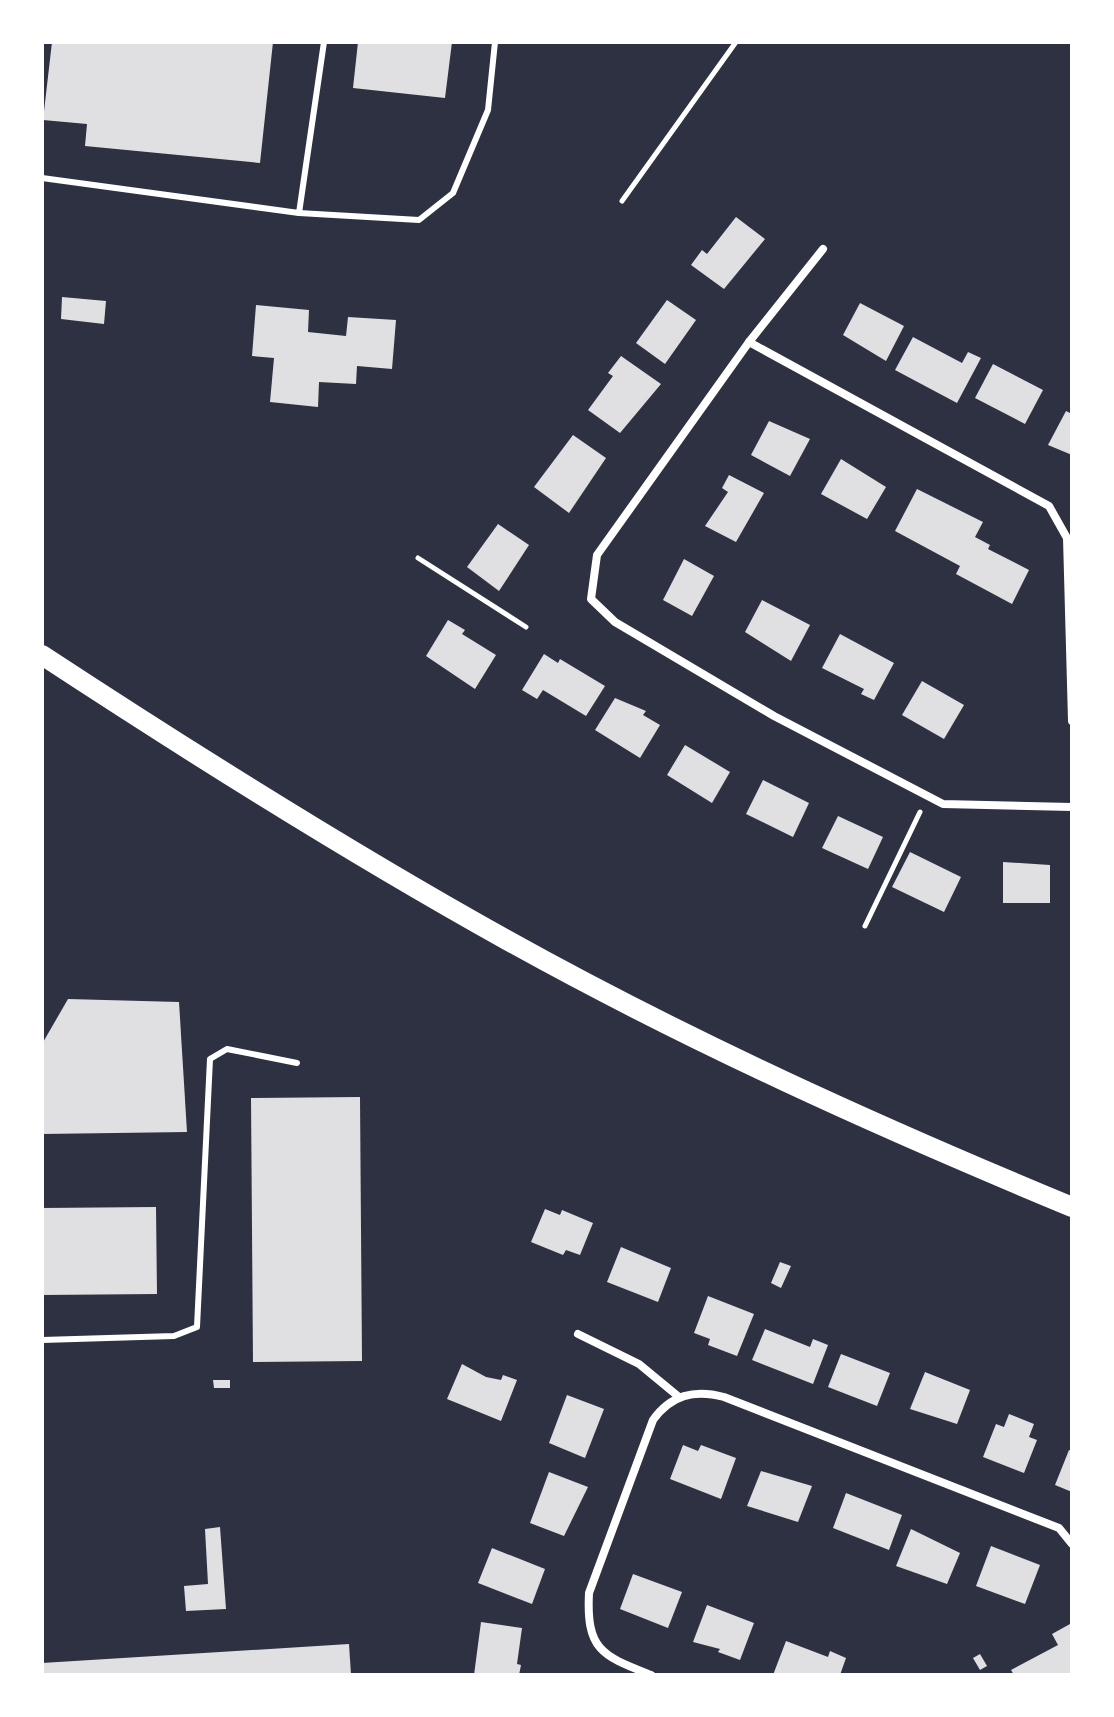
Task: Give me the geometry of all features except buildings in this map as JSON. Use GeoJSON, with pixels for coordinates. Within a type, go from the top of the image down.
{"type":"FeatureCollection","features":[{"type":"Feature","properties":{"kind":"main road"},"geometry":{"type":"LineString","coordinates":[[42,655],[332,837],[506,939],[778,1080],[1072,1207]]}},
{"type":"Feature","properties":{"kind":"street"},"geometry":{"type":"LineString","coordinates":[[823,249],[749,342],[597,555],[591,599],[615,622],[774,716],[943,804],[1072,807]]}},
{"type":"Feature","properties":{"kind":"street"},"geometry":{"type":"LineString","coordinates":[[749,342],[1049,506],[1067,538],[1072,721]]}},
{"type":"Feature","properties":{"kind":"street"},"geometry":{"type":"LineString","coordinates":[[578,1334],[639,1364],[679,1397]]}},
{"type":"Feature","properties":{"kind":"street"},"geometry":{"type":"LineString","coordinates":[[651,1675],[609,1659],[599,1648],[588,1612],[589,1593],[653,1420],[666,1404],[679,1397],[696,1392],[724,1397],[1059,1528],[1072,1544]]}},
{"type":"Feature","properties":{"kind":"lane"},"geometry":{"type":"LineString","coordinates":[[299,213],[324,42]]}},
{"type":"Feature","properties":{"kind":"lane"},"geometry":{"type":"LineString","coordinates":[[42,178],[299,213],[419,220],[453,193],[488,110],[495,42]]}},
{"type":"Feature","properties":{"kind":"lane"},"geometry":{"type":"LineString","coordinates":[[42,1340],[174,1336],[197,1327],[210,1059],[227,1049],[297,1063]]}},
{"type":"Feature","properties":{"kind":"path"},"geometry":{"type":"LineString","coordinates":[[622,201],[736,42]]}},
{"type":"Feature","properties":{"kind":"path"},"geometry":{"type":"LineString","coordinates":[[418,558],[526,627]]}},
{"type":"Feature","properties":{"kind":"path"},"geometry":{"type":"LineString","coordinates":[[865,926],[928,796]]}}]}
